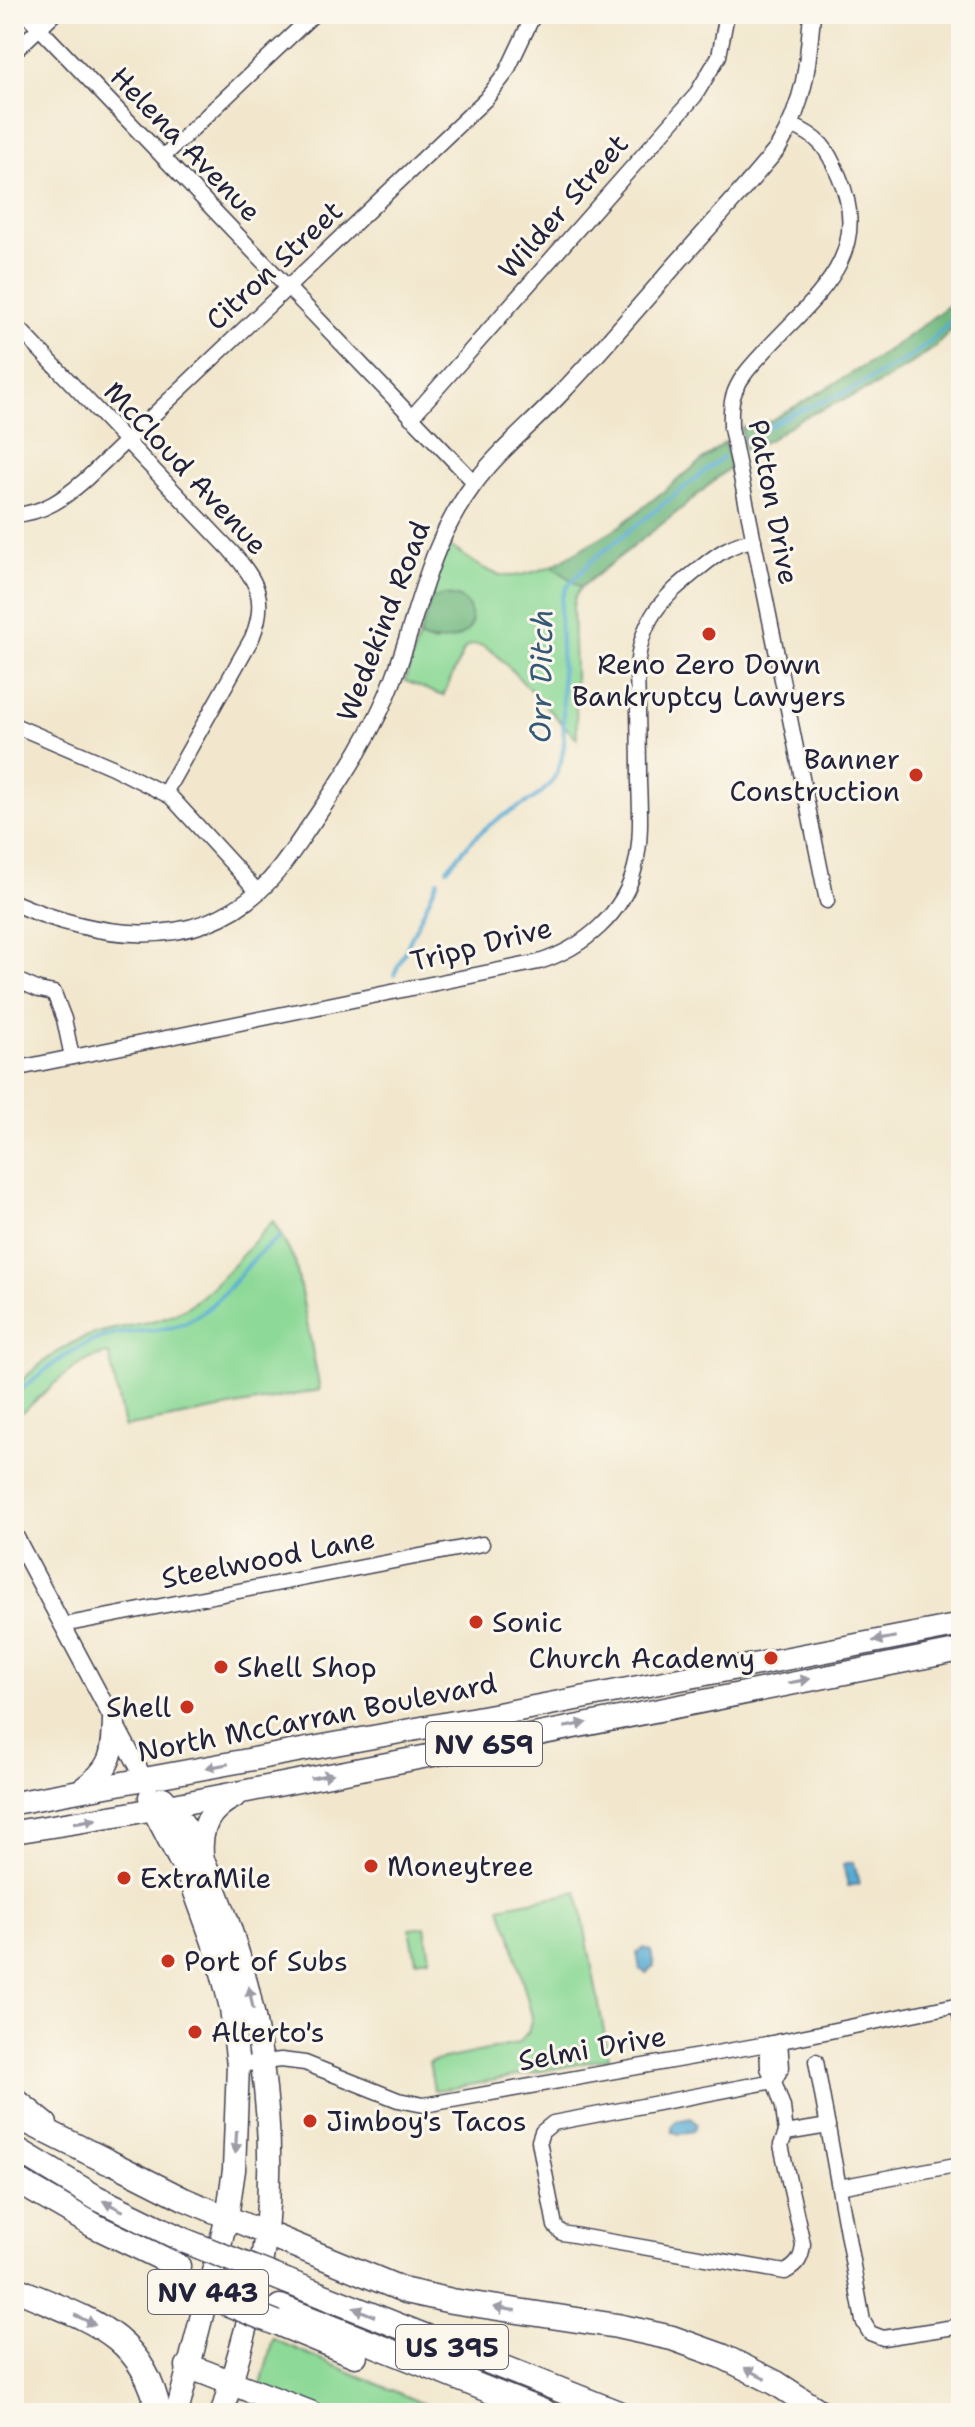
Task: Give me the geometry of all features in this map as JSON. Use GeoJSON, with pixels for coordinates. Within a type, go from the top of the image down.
{"type":"FeatureCollection","features":[{"type":"Feature","properties":{"kind":"highway"},"geometry":{"type":"LineString","coordinates":[[14,2115],[108,2162]]}},
{"type":"Feature","properties":{"kind":"highway","name":"US 395"},"geometry":{"type":"LineString","coordinates":[[14,2148],[97,2198],[183,2240],[618,2413]]}},
{"type":"Feature","properties":{"kind":"highway","name":"US 395"},"geometry":{"type":"LineString","coordinates":[[14,2179],[176,2274],[278,2315],[546,2413]]}},
{"type":"Feature","properties":{"kind":"highway"},"geometry":{"type":"LineString","coordinates":[[14,2198],[99,2247],[176,2274]]}},
{"type":"Feature","properties":{"kind":"highway"},"geometry":{"type":"LineString","coordinates":[[265,2233],[406,2291],[672,2338],[722,2356],[762,2376],[822,2413]]}},
{"type":"Feature","properties":{"kind":"highway"},"geometry":{"type":"LineString","coordinates":[[14,2288],[81,2317],[125,2344],[139,2360],[150,2381],[159,2413]]}},
{"type":"Feature","properties":{"kind":"highway"},"geometry":{"type":"LineString","coordinates":[[278,2315],[506,2413]]}},
{"type":"Feature","properties":{"kind":"highway"},"geometry":{"type":"LineString","coordinates":[[188,2366],[310,2413]]}},
{"type":"Feature","properties":{"kind":"main road","name":"North McCarran Boulevard"},"geometry":{"type":"LineString","coordinates":[[14,1803],[961,1625]]}},
{"type":"Feature","properties":{"kind":"main road","name":"North McCarran Boulevard"},"geometry":{"type":"LineString","coordinates":[[14,1832],[245,1791],[961,1650]]}},
{"type":"Feature","properties":{"kind":"main road"},"geometry":{"type":"LineString","coordinates":[[76,1793],[96,1779],[109,1763],[113,1751],[114,1720]]}},
{"type":"Feature","properties":{"kind":"main road","name":"NV 443"},"geometry":{"type":"LineString","coordinates":[[145,1780],[161,1807],[202,1857],[224,1910],[250,1991],[260,2061],[269,2169],[265,2233],[256,2289],[222,2413]]}},
{"type":"Feature","properties":{"kind":"main road"},"geometry":{"type":"LineString","coordinates":[[202,1857],[201,1840],[206,1819],[216,1808],[245,1791]]}},
{"type":"Feature","properties":{"kind":"main road","name":"NV 443"},"geometry":{"type":"LineString","coordinates":[[161,1807],[217,1953],[231,2008],[238,2065],[234,2170],[227,2217],[177,2413]]}},
{"type":"Feature","properties":{"kind":"main road"},"geometry":{"type":"LineString","coordinates":[[14,2098],[48,2126],[108,2162],[265,2233]]}},
{"type":"Feature","properties":{"kind":"street","name":"Helena Avenue"},"geometry":{"type":"LineString","coordinates":[[26,14],[475,483]]}},
{"type":"Feature","properties":{"kind":"street"},"geometry":{"type":"LineString","coordinates":[[14,52],[54,14]]}},
{"type":"Feature","properties":{"kind":"street"},"geometry":{"type":"LineString","coordinates":[[163,157],[314,14]]}},
{"type":"Feature","properties":{"kind":"street","name":"Citron Street"},"geometry":{"type":"LineString","coordinates":[[14,515],[29,514],[53,505],[85,480],[486,99],[506,73],[534,14]]}},
{"type":"Feature","properties":{"kind":"street","name":"Wilder Street"},"geometry":{"type":"LineString","coordinates":[[411,418],[695,96],[719,56],[727,14]]}},
{"type":"Feature","properties":{"kind":"street","name":"Wedekind Road"},"geometry":{"type":"LineString","coordinates":[[14,903],[71,923],[144,935],[201,925],[230,911],[258,892],[326,803],[372,727],[394,678],[439,541],[475,483],[587,366],[778,148],[791,125],[804,90],[812,14]]}},
{"type":"Feature","properties":{"kind":"street","name":"Patton Drive"},"geometry":{"type":"LineString","coordinates":[[791,125],[817,138],[831,158],[849,204],[849,244],[836,271],[746,371],[733,397],[731,428],[827,901]]}},
{"type":"Feature","properties":{"kind":"street","name":"McCloud Avenue"},"geometry":{"type":"LineString","coordinates":[[14,323],[245,565],[260,601],[261,612],[252,638],[165,793]]}},
{"type":"Feature","properties":{"kind":"street","name":"Tripp Drive"},"geometry":{"type":"LineString","coordinates":[[14,1069],[539,962],[559,956],[580,944],[616,907],[635,868],[640,816],[638,653],[648,621],[668,594],[722,550],[754,540]]}},
{"type":"Feature","properties":{"kind":"street"},"geometry":{"type":"LineString","coordinates":[[14,725],[165,793],[181,806],[258,892]]}},
{"type":"Feature","properties":{"kind":"street"},"geometry":{"type":"LineString","coordinates":[[14,979],[54,993],[64,1019],[72,1057]]}},
{"type":"Feature","properties":{"kind":"street"},"geometry":{"type":"LineString","coordinates":[[14,1534],[145,1780]]}},
{"type":"Feature","properties":{"kind":"street","name":"Steelwood Lane"},"geometry":{"type":"LineString","coordinates":[[63,1625],[482,1544]]}},
{"type":"Feature","properties":{"kind":"street"},"geometry":{"type":"LineString","coordinates":[[960,2004],[961,2020]]}},
{"type":"Feature","properties":{"kind":"street","name":"Selmi Drive"},"geometry":{"type":"LineString","coordinates":[[238,2065],[281,2060],[305,2063],[398,2100],[424,2105],[773,2042],[960,2004]]}},
{"type":"Feature","properties":{"kind":"street"},"geometry":{"type":"LineString","coordinates":[[773,2042],[782,2067],[774,2081],[783,2107],[786,2133],[781,2145],[803,2244],[802,2256],[795,2266],[785,2272],[562,2233],[555,2226],[539,2141],[542,2132],[553,2123],[774,2081]]}},
{"type":"Feature","properties":{"kind":"street"},"geometry":{"type":"LineString","coordinates":[[816,2061],[863,2321],[870,2333],[883,2338],[961,2326]]}},
{"type":"Feature","properties":{"kind":"street"},"geometry":{"type":"LineString","coordinates":[[786,2133],[828,2126]]}},
{"type":"Feature","properties":{"kind":"street"},"geometry":{"type":"LineString","coordinates":[[839,2187],[961,2164]]}},
{"type":"Feature","properties":{"kind":"green space"},"geometry":{"type":"Polygon","coordinates":[[[961,296],[961,320],[934,348],[875,386],[800,419],[769,440],[745,451],[741,428],[770,421],[864,366],[961,296]]]}},
{"type":"Feature","properties":{"kind":"green space"},"geometry":{"type":"Polygon","coordinates":[[[725,442],[730,467],[581,587],[552,566],[620,526],[725,442]]]}},
{"type":"Feature","properties":{"kind":"green space"},"geometry":{"type":"Polygon","coordinates":[[[450,546],[488,571],[508,576],[552,566],[581,587],[573,607],[577,739],[496,654],[481,645],[465,648],[443,696],[405,681],[419,637],[434,643],[467,631],[453,596],[431,599],[450,546]]]}},
{"type":"Feature","properties":{"kind":"green space"},"geometry":{"type":"Polygon","coordinates":[[[444,595],[466,603],[471,614],[470,627],[458,637],[444,641],[419,637],[431,599],[444,595]]]}},
{"type":"Feature","properties":{"kind":"green space"},"geometry":{"type":"Polygon","coordinates":[[[273,1221],[295,1261],[320,1390],[124,1427],[109,1354],[95,1357],[70,1371],[14,1418],[14,1387],[50,1357],[91,1335],[158,1319],[192,1304],[216,1283],[273,1221]]]}},
{"type":"Feature","properties":{"kind":"green space"},"geometry":{"type":"Polygon","coordinates":[[[578,1892],[609,2058],[434,2090],[429,2062],[517,2044],[528,2032],[532,2017],[500,1907],[578,1892]]]}},
{"type":"Feature","properties":{"kind":"green space"},"geometry":{"type":"Polygon","coordinates":[[[425,1927],[430,1958],[416,1960],[410,1929],[425,1927]]]}},
{"type":"Feature","properties":{"kind":"green space"},"geometry":{"type":"Polygon","coordinates":[[[273,2339],[445,2413],[254,2413],[273,2339]]]}},
{"type":"Feature","properties":{"kind":"water"},"geometry":{"type":"Polygon","coordinates":[[[854,1862],[859,1884],[848,1886],[843,1864],[854,1862]]]}},
{"type":"Feature","properties":{"kind":"water"},"geometry":{"type":"Polygon","coordinates":[[[644,1948],[651,1951],[654,1966],[647,1973],[640,1969],[637,1953],[644,1948]]]}},
{"type":"Feature","properties":{"kind":"water"},"geometry":{"type":"Polygon","coordinates":[[[691,2118],[697,2124],[693,2131],[673,2132],[676,2121],[691,2118]]]}},
{"type":"Feature","properties":{"kind":"waterway","name":"Orr Ditch"},"geometry":{"type":"LineString","coordinates":[[746,440],[791,414],[849,391],[910,357],[961,311]]}},
{"type":"Feature","properties":{"kind":"waterway","name":"Orr Ditch"},"geometry":{"type":"LineString","coordinates":[[447,869],[485,829],[540,794],[561,762],[564,744],[560,613],[567,587],[590,562],[723,457]]}},
{"type":"Feature","properties":{"kind":"waterway","name":"Orr Ditch"},"geometry":{"type":"LineString","coordinates":[[394,975],[438,880]]}},
{"type":"Feature","properties":{"kind":"waterway","name":"Orr Ditch"},"geometry":{"type":"LineString","coordinates":[[14,1395],[55,1363],[89,1343],[112,1335],[169,1328],[190,1320],[217,1299],[259,1254],[280,1237]]}},
{"type":"Feature","properties":{"kind":"place","name":"Reno Zero Down Bankruptcy Lawyers"},"geometry":{"type":"Point","coordinates":[709,634]}},
{"type":"Feature","properties":{"kind":"place","name":"Banner Construction"},"geometry":{"type":"Point","coordinates":[916,775]}},
{"type":"Feature","properties":{"kind":"place","name":"Sonic"},"geometry":{"type":"Point","coordinates":[476,1622]}},
{"type":"Feature","properties":{"kind":"place","name":"Church Academy"},"geometry":{"type":"Point","coordinates":[771,1658]}},
{"type":"Feature","properties":{"kind":"place","name":"Shell Shop"},"geometry":{"type":"Point","coordinates":[221,1667]}},
{"type":"Feature","properties":{"kind":"place","name":"Shell"},"geometry":{"type":"Point","coordinates":[187,1707]}},
{"type":"Feature","properties":{"kind":"place","name":"Moneytree"},"geometry":{"type":"Point","coordinates":[371,1866]}},
{"type":"Feature","properties":{"kind":"place","name":"ExtraMile"},"geometry":{"type":"Point","coordinates":[124,1878]}},
{"type":"Feature","properties":{"kind":"place","name":"Port of Subs"},"geometry":{"type":"Point","coordinates":[168,1961]}},
{"type":"Feature","properties":{"kind":"place","name":"Alterto's"},"geometry":{"type":"Point","coordinates":[195,2032]}},
{"type":"Feature","properties":{"kind":"place","name":"Jimboy's Tacos"},"geometry":{"type":"Point","coordinates":[310,2121]}}]}
